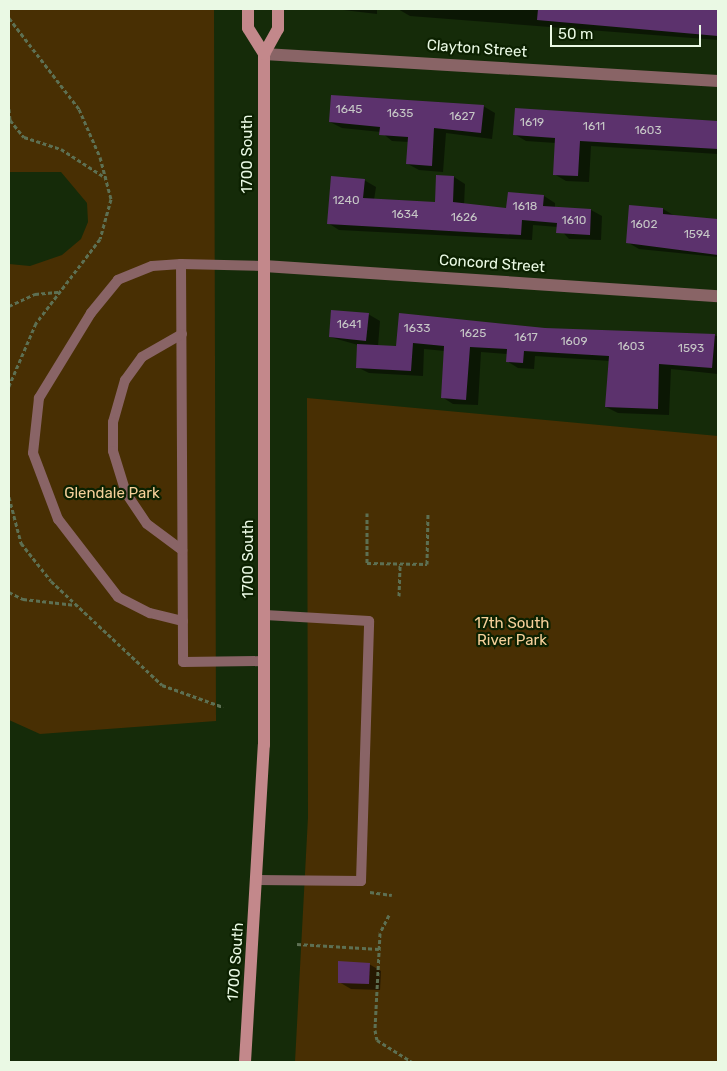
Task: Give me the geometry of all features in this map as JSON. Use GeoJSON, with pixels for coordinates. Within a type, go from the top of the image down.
{"type":"FeatureCollection","features":[{"type":"Feature","properties":{"kind":"street"},"geometry":{"type":"LineString","coordinates":[[248,9],[248,28],[264,54]]}},
{"type":"Feature","properties":{"kind":"street","name":"1700 South"},"geometry":{"type":"LineString","coordinates":[[245,1062],[258,880],[265,661],[264,54],[278,29],[278,9]]}},
{"type":"Feature","properties":{"kind":"street","name":"Clayton Street"},"geometry":{"type":"LineString","coordinates":[[264,54],[718,82]]}},
{"type":"Feature","properties":{"kind":"street","name":"Concord Street"},"geometry":{"type":"LineString","coordinates":[[264,266],[718,296]]}},
{"type":"Feature","properties":{"kind":"lane"},"geometry":{"type":"LineString","coordinates":[[183,620],[150,613],[118,597],[89,563],[58,519],[42,484],[33,443],[40,398],[96,306],[118,280],[152,266],[181,264],[264,266]]}},
{"type":"Feature","properties":{"kind":"lane"},"geometry":{"type":"LineString","coordinates":[[181,264],[183,662],[265,661]]}},
{"type":"Feature","properties":{"kind":"lane"},"geometry":{"type":"LineString","coordinates":[[182,334],[142,358],[125,380],[113,422],[113,451],[126,493],[147,524],[182,550]]}},
{"type":"Feature","properties":{"kind":"lane"},"geometry":{"type":"LineString","coordinates":[[258,880],[361,882],[369,621],[265,615]]}},
{"type":"Feature","properties":{"kind":"path"},"geometry":{"type":"LineString","coordinates":[[9,18],[79,109],[107,178],[111,199],[107,220],[100,239],[36,323],[9,386]]}},
{"type":"Feature","properties":{"kind":"path"},"geometry":{"type":"LineString","coordinates":[[9,109],[10,120],[24,137],[61,149],[107,178]]}},
{"type":"Feature","properties":{"kind":"path"},"geometry":{"type":"LineString","coordinates":[[9,306],[35,294],[61,292]]}},
{"type":"Feature","properties":{"kind":"path"},"geometry":{"type":"LineString","coordinates":[[9,497],[21,543],[50,581],[162,685],[223,707]]}},
{"type":"Feature","properties":{"kind":"path"},"geometry":{"type":"LineString","coordinates":[[367,513],[367,563],[400,564],[427,564],[428,514]]}},
{"type":"Feature","properties":{"kind":"path"},"geometry":{"type":"LineString","coordinates":[[399,596],[400,564]]}},
{"type":"Feature","properties":{"kind":"path"},"geometry":{"type":"LineString","coordinates":[[9,592],[23,599],[78,606]]}},
{"type":"Feature","properties":{"kind":"path"},"geometry":{"type":"LineString","coordinates":[[361,882],[368,891],[392,895]]}},
{"type":"Feature","properties":{"kind":"path"},"geometry":{"type":"LineString","coordinates":[[389,915],[380,933],[377,1040],[412,1062]]}},
{"type":"Feature","properties":{"kind":"path"},"geometry":{"type":"LineString","coordinates":[[297,944],[379,949]]}},
{"type":"Feature","properties":{"kind":"green space","name":"Glendale Park"},"geometry":{"type":"Polygon","coordinates":[[[9,9],[214,9],[216,721],[40,734],[9,720],[9,264],[30,266],[62,255],[81,239],[88,222],[87,203],[61,172],[9,172],[9,9]]]}},
{"type":"Feature","properties":{"kind":"green space","name":"17th South River Park"},"geometry":{"type":"Polygon","coordinates":[[[307,398],[718,436],[718,1062],[295,1062],[308,817],[307,398]]]}},
{"type":"Feature","properties":{"kind":"building"},"geometry":{"type":"Polygon","coordinates":[[[538,9],[718,9],[718,36],[537,20],[538,9]]]}},
{"type":"Feature","properties":{"kind":"building"},"geometry":{"type":"Polygon","coordinates":[[[331,95],[484,105],[481,133],[434,128],[432,166],[406,164],[408,137],[379,135],[380,127],[329,122],[331,95]]]}},
{"type":"Feature","properties":{"kind":"building"},"geometry":{"type":"Polygon","coordinates":[[[515,108],[718,121],[718,149],[580,141],[578,176],[553,175],[555,138],[513,135],[515,108]]]}},
{"type":"Feature","properties":{"kind":"building"},"geometry":{"type":"Polygon","coordinates":[[[436,175],[454,176],[453,202],[506,208],[508,192],[544,195],[543,206],[591,209],[590,235],[556,233],[557,223],[522,220],[521,235],[327,224],[331,176],[365,179],[363,198],[435,202],[436,175]]]}},
{"type":"Feature","properties":{"kind":"building"},"geometry":{"type":"Polygon","coordinates":[[[629,205],[663,208],[663,214],[718,219],[718,255],[626,243],[629,205]]]}},
{"type":"Feature","properties":{"kind":"building"},"geometry":{"type":"Polygon","coordinates":[[[331,310],[369,313],[366,341],[329,337],[331,310]]]}},
{"type":"Feature","properties":{"kind":"building"},"geometry":{"type":"Polygon","coordinates":[[[399,313],[545,328],[715,334],[712,368],[659,364],[658,409],[605,407],[609,356],[524,351],[523,363],[506,362],[507,349],[470,347],[466,400],[441,398],[444,346],[413,343],[411,371],[356,368],[357,344],[396,346],[399,313]]]}},
{"type":"Feature","properties":{"kind":"building"},"geometry":{"type":"Polygon","coordinates":[[[338,961],[370,963],[369,984],[338,983],[338,961]]]}}]}
